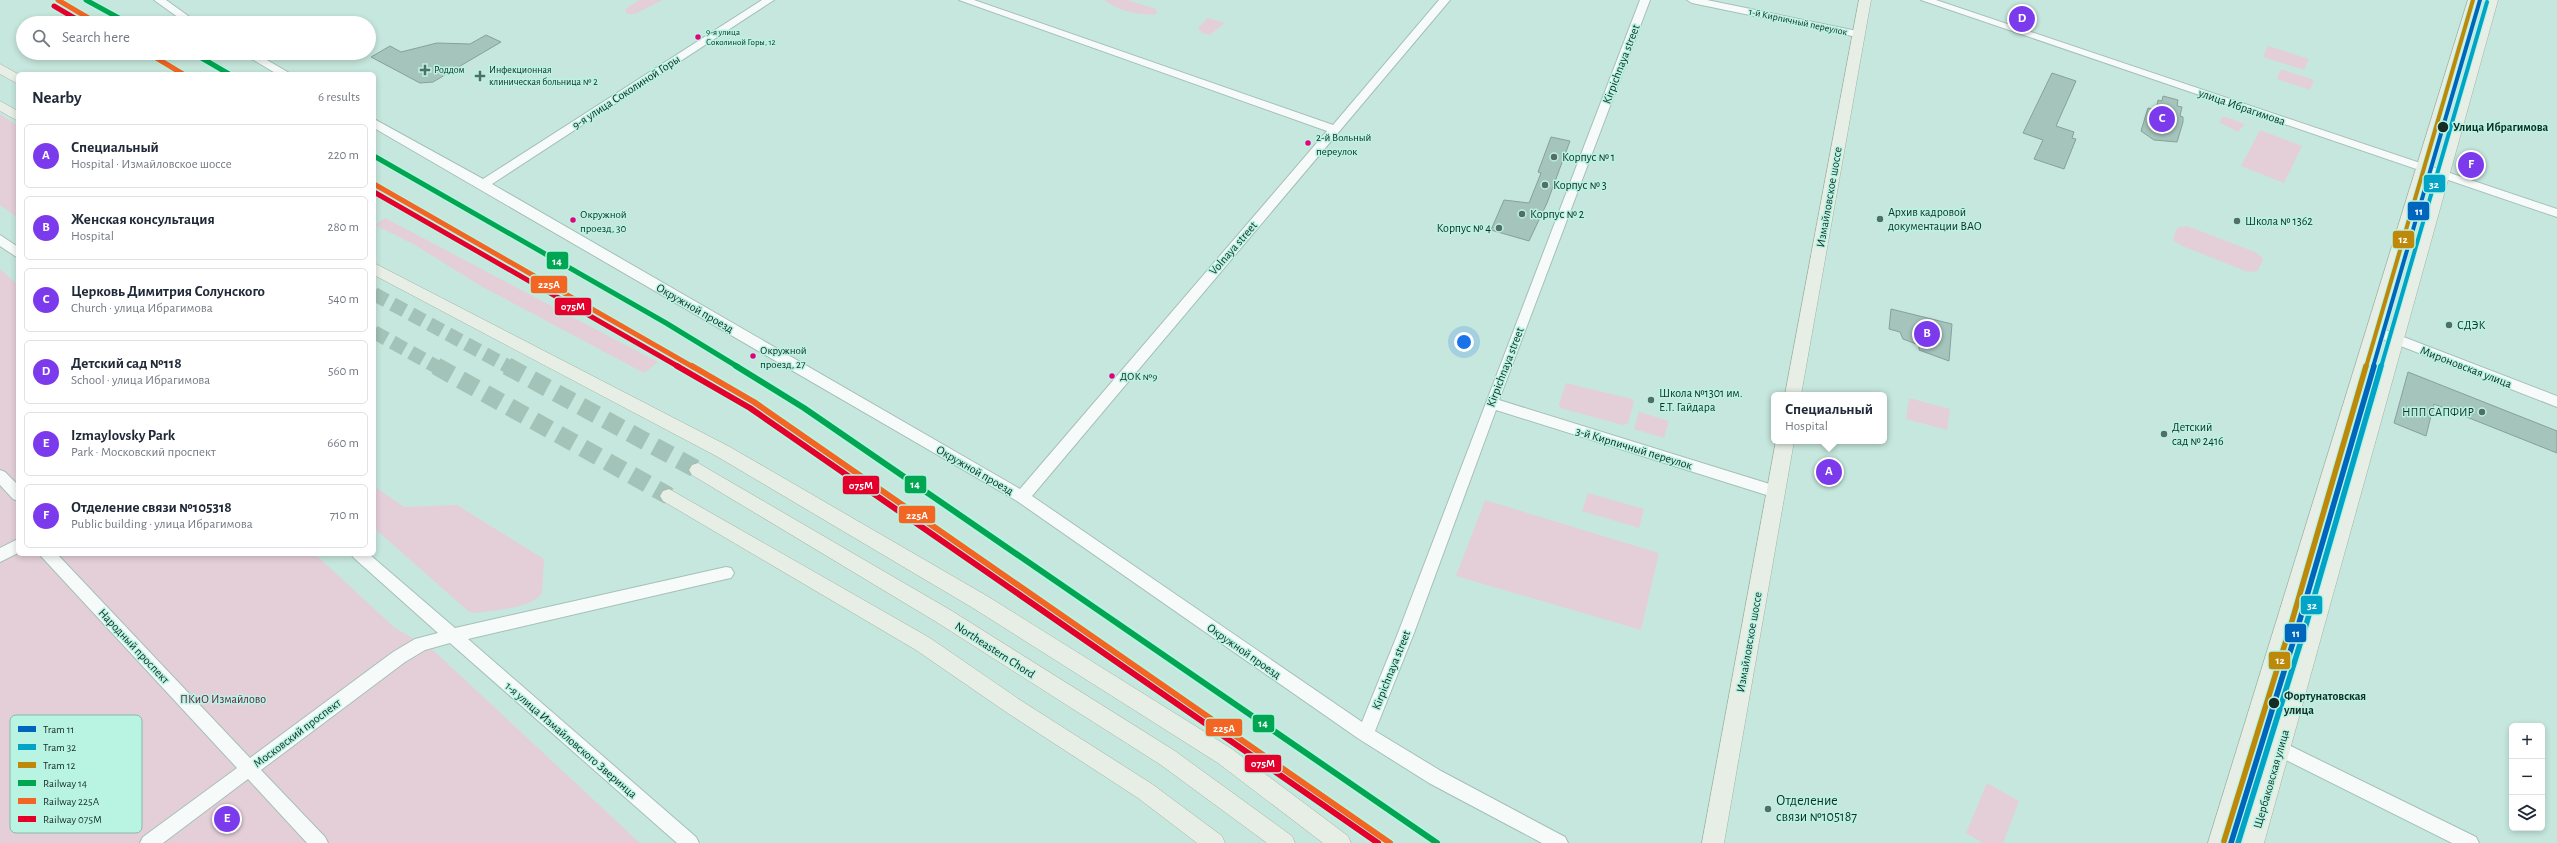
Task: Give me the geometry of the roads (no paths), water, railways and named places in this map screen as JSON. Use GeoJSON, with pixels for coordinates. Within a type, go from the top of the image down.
{"type":"FeatureCollection","features":[{"type":"Feature","properties":{"kind":"main road","name":"Измайловское шоссе"},"geometry":{"type":"LineString","coordinates":[[1794,392],[1865,0]]}},
{"type":"Feature","properties":{"kind":"main road"},"geometry":{"type":"LineString","coordinates":[[2219,843],[2474,0]]}},
{"type":"Feature","properties":{"kind":"main road","name":"Щербаковская улица"},"geometry":{"type":"LineString","coordinates":[[2253,843],[2492,0]]}},
{"type":"Feature","properties":{"kind":"main road"},"geometry":{"type":"LineString","coordinates":[[0,68],[16,79]]}},
{"type":"Feature","properties":{"kind":"main road"},"geometry":{"type":"LineString","coordinates":[[0,105],[16,116]]}},
{"type":"Feature","properties":{"kind":"main road"},"geometry":{"type":"LineString","coordinates":[[376,269],[724,452],[980,602],[1225,756],[1340,843]]}},
{"type":"Feature","properties":{"kind":"main road","name":"Измайловское шоссе"},"geometry":{"type":"LineString","coordinates":[[1713,843],[1784,444]]}},
{"type":"Feature","properties":{"kind":"main road","name":"Northeastern Chord"},"geometry":{"type":"LineString","coordinates":[[698,470],[945,616],[1039,678],[1168,758],[1284,843]]}},
{"type":"Feature","properties":{"kind":"main road"},"geometry":{"type":"LineString","coordinates":[[669,496],[923,644],[1182,818],[1214,843]]}},
{"type":"Feature","properties":{"kind":"main road"},"geometry":{"type":"LineString","coordinates":[[1182,818],[1201,843]]}},
{"type":"Feature","properties":{"kind":"street"},"geometry":{"type":"LineString","coordinates":[[159,0],[183,16]]}},
{"type":"Feature","properties":{"kind":"street","name":"9-я улица Соколиной Горы"},"geometry":{"type":"LineString","coordinates":[[483,184],[769,0]]}},
{"type":"Feature","properties":{"kind":"street"},"geometry":{"type":"LineString","coordinates":[[964,0],[1334,129]]}},
{"type":"Feature","properties":{"kind":"street","name":"Volnaya street"},"geometry":{"type":"LineString","coordinates":[[1022,497],[1444,0]]}},
{"type":"Feature","properties":{"kind":"street","name":"Kirpichnaya street"},"geometry":{"type":"LineString","coordinates":[[1365,734],[1398,654],[1491,403],[1645,0]]}},
{"type":"Feature","properties":{"kind":"street","name":"1-й Кирпичный переулок"},"geometry":{"type":"LineString","coordinates":[[1692,0],[1858,34]]}},
{"type":"Feature","properties":{"kind":"street","name":"улица Ибрагимова"},"geometry":{"type":"LineString","coordinates":[[1926,0],[2557,213]]}},
{"type":"Feature","properties":{"kind":"street"},"geometry":{"type":"LineString","coordinates":[[260,60],[281,72]]}},
{"type":"Feature","properties":{"kind":"street","name":"Окружной проезд"},"geometry":{"type":"LineString","coordinates":[[376,124],[483,184],[1022,497],[1365,734],[1435,777],[1560,843]]}},
{"type":"Feature","properties":{"kind":"street"},"geometry":{"type":"LineString","coordinates":[[0,239],[16,252]]}},
{"type":"Feature","properties":{"kind":"street","name":"Мироновская улица"},"geometry":{"type":"LineString","coordinates":[[2375,331],[2557,402]]}},
{"type":"Feature","properties":{"kind":"street","name":"3-й Кирпичный переулок"},"geometry":{"type":"LineString","coordinates":[[1491,403],[1776,492]]}},
{"type":"Feature","properties":{"kind":"street"},"geometry":{"type":"LineString","coordinates":[[0,476],[16,493]]}},
{"type":"Feature","properties":{"kind":"street","name":"Народный проспект"},"geometry":{"type":"LineString","coordinates":[[49,556],[320,843]]}},
{"type":"Feature","properties":{"kind":"street","name":"1-я улица Измайловского Зверинца"},"geometry":{"type":"LineString","coordinates":[[361,556],[690,843]]}},
{"type":"Feature","properties":{"kind":"street"},"geometry":{"type":"LineString","coordinates":[[452,636],[726,573]]}},
{"type":"Feature","properties":{"kind":"street","name":"Московский проспект"},"geometry":{"type":"LineString","coordinates":[[149,843],[410,650],[452,636]]}},
{"type":"Feature","properties":{"kind":"street"},"geometry":{"type":"LineString","coordinates":[[2252,735],[2470,843]]}},
{"type":"Feature","properties":{"kind":"tunnel"},"geometry":{"type":"LineString","coordinates":[[376,295],[509,367]]}},
{"type":"Feature","properties":{"kind":"tunnel"},"geometry":{"type":"LineString","coordinates":[[376,333],[437,367]]}},
{"type":"Feature","properties":{"kind":"tunnel"},"geometry":{"type":"LineString","coordinates":[[436,366],[669,496]]}},
{"type":"Feature","properties":{"kind":"tunnel"},"geometry":{"type":"LineString","coordinates":[[507,366],[698,470]]}},
{"type":"Feature","properties":{"kind":"tram line","name":"12"},"geometry":{"type":"LineString","coordinates":[[2224,841],[2292,621],[2473,0]]}},
{"type":"Feature","properties":{"kind":"tram line","name":"11"},"geometry":{"type":"LineString","coordinates":[[2231,843],[2299,623],[2480,0]]}},
{"type":"Feature","properties":{"kind":"tram line","name":"32"},"geometry":{"type":"LineString","coordinates":[[2238,843],[2306,625],[2487,2]]}},
{"type":"Feature","properties":{"kind":"rail line","name":"225А"},"geometry":{"type":"LineString","coordinates":[[58,0],[85,16]]}},
{"type":"Feature","properties":{"kind":"rail line","name":"14"},"geometry":{"type":"LineString","coordinates":[[86,0],[115,16]]}},
{"type":"Feature","properties":{"kind":"rail line","name":"075М"},"geometry":{"type":"LineString","coordinates":[[54,6],[71,16]]}},
{"type":"Feature","properties":{"kind":"rail line","name":"225А"},"geometry":{"type":"LineString","coordinates":[[160,60],[180,72]]}},
{"type":"Feature","properties":{"kind":"rail line","name":"14"},"geometry":{"type":"LineString","coordinates":[[205,60],[226,72]]}},
{"type":"Feature","properties":{"kind":"rail line","name":"14"},"geometry":{"type":"LineString","coordinates":[[376,157],[666,323],[804,408],[1437,843]]}},
{"type":"Feature","properties":{"kind":"rail line","name":"225А"},"geometry":{"type":"LineString","coordinates":[[376,185],[754,402],[1390,843]]}},
{"type":"Feature","properties":{"kind":"rail line","name":"075М"},"geometry":{"type":"LineString","coordinates":[[376,193],[750,408],[1378,843]]}},
{"type":"Feature","properties":{"kind":"place","name":"Детский сад №118"},"geometry":{"type":"Point","coordinates":[2022,19]}},
{"type":"Feature","properties":{"kind":"place","name":"9-я улица Соколиной Горы, 12"},"geometry":{"type":"Point","coordinates":[698,37]}},
{"type":"Feature","properties":{"kind":"place","name":"Роддом"},"geometry":{"type":"Point","coordinates":[425,70]}},
{"type":"Feature","properties":{"kind":"place","name":"Инфекционная клиническая больница № 2"},"geometry":{"type":"Point","coordinates":[480,76]}},
{"type":"Feature","properties":{"kind":"place","name":"Церковь Димитрия Солунского"},"geometry":{"type":"Point","coordinates":[2162,119]}},
{"type":"Feature","properties":{"kind":"place","name":"Улица Ибрагимова"},"geometry":{"type":"Point","coordinates":[2443,127]}},
{"type":"Feature","properties":{"kind":"place","name":"2-й Вольный переулок"},"geometry":{"type":"Point","coordinates":[1308,143]}},
{"type":"Feature","properties":{"kind":"place","name":"Корпус № 1"},"geometry":{"type":"Point","coordinates":[1554,157]}},
{"type":"Feature","properties":{"kind":"place","name":"Отделение связи №105318"},"geometry":{"type":"Point","coordinates":[2471,165]}},
{"type":"Feature","properties":{"kind":"place","name":"Корпус № 3"},"geometry":{"type":"Point","coordinates":[1545,185]}},
{"type":"Feature","properties":{"kind":"place","name":"Корпус № 2"},"geometry":{"type":"Point","coordinates":[1522,214]}},
{"type":"Feature","properties":{"kind":"place","name":"Архив кадровой документации ВАО"},"geometry":{"type":"Point","coordinates":[1880,219]}},
{"type":"Feature","properties":{"kind":"place","name":"Окружной проезд, 30"},"geometry":{"type":"Point","coordinates":[573,220]}},
{"type":"Feature","properties":{"kind":"place","name":"Школа № 1362"},"geometry":{"type":"Point","coordinates":[2237,221]}},
{"type":"Feature","properties":{"kind":"place","name":"Корпус № 4"},"geometry":{"type":"Point","coordinates":[1499,228]}},
{"type":"Feature","properties":{"kind":"place","name":"СДЭК"},"geometry":{"type":"Point","coordinates":[2449,325]}},
{"type":"Feature","properties":{"kind":"place","name":"Женская консультация"},"geometry":{"type":"Point","coordinates":[1927,334]}},
{"type":"Feature","properties":{"kind":"place","name":"Окружной проезд, 27"},"geometry":{"type":"Point","coordinates":[753,356]}},
{"type":"Feature","properties":{"kind":"place","name":"ДОК №9"},"geometry":{"type":"Point","coordinates":[1112,376]}},
{"type":"Feature","properties":{"kind":"place","name":"Школа №1301 им. Е.Т. Гайдара"},"geometry":{"type":"Point","coordinates":[1651,400]}},
{"type":"Feature","properties":{"kind":"place","name":"НПП САПФИР"},"geometry":{"type":"Point","coordinates":[2482,412]}},
{"type":"Feature","properties":{"kind":"place","name":"Детский сад № 2416"},"geometry":{"type":"Point","coordinates":[2164,434]}},
{"type":"Feature","properties":{"kind":"place","name":"Специальный"},"geometry":{"type":"Point","coordinates":[1829,472]}},
{"type":"Feature","properties":{"kind":"place","name":"Фортунатовская улица"},"geometry":{"type":"Point","coordinates":[2274,703]}},
{"type":"Feature","properties":{"kind":"place","name":"Отделение связи №105187"},"geometry":{"type":"Point","coordinates":[1768,809]}},
{"type":"Feature","properties":{"kind":"place","name":"Izmaylovsky Park"},"geometry":{"type":"Point","coordinates":[227,819]}},
{"type":"Feature","properties":{"kind":"park label","name":"ПКиО Измайлово"},"geometry":{"type":"Point","coordinates":[223,699]}}]}
